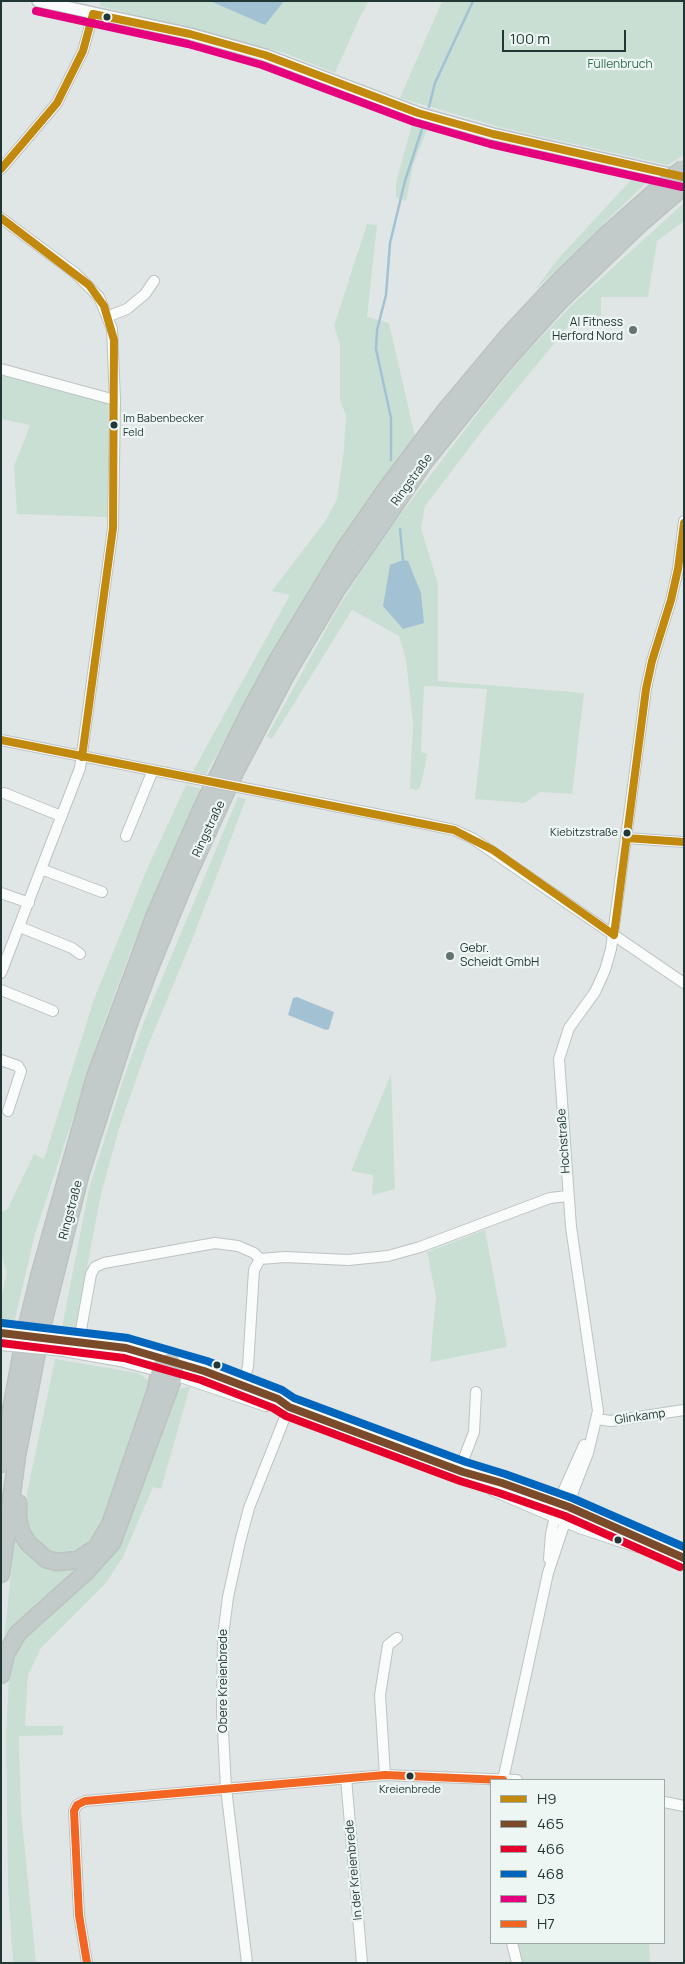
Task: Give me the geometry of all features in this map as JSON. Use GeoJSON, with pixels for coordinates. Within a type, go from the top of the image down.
{"type":"FeatureCollection","features":[{"type":"Feature","properties":{"kind":"highway","name":"Ringstraße"},"geometry":{"type":"LineString","coordinates":[[1,1464],[26,1330],[95,1077],[132,973],[159,906],[201,810],[250,711],[306,612],[344,550],[387,488],[445,411],[507,337],[559,281],[630,213],[684,168]]}},
{"type":"Feature","properties":{"kind":"highway","name":"Ringstraße"},"geometry":{"type":"LineString","coordinates":[[1,1574],[24,1416],[41,1331],[68,1221],[96,1123],[128,1026],[187,877],[260,723],[313,628],[362,550],[451,428],[509,357],[558,302],[634,229],[684,186]]}},
{"type":"Feature","properties":{"kind":"highway"},"geometry":{"type":"LineString","coordinates":[[24,1416],[30,1435],[18,1505],[21,1532],[28,1544],[46,1559],[57,1562],[77,1560],[96,1548],[110,1525],[156,1390],[168,1368]]}},
{"type":"Feature","properties":{"kind":"highway"},"geometry":{"type":"LineString","coordinates":[[1,1675],[6,1654],[18,1633],[91,1567],[112,1543],[168,1368]]}},
{"type":"Feature","properties":{"kind":"main road"},"geometry":{"type":"LineString","coordinates":[[1,1333],[70,1343],[120,1359],[242,1385],[278,1399],[289,1407],[461,1471],[496,1490],[562,1511],[684,1559]]}},
{"type":"Feature","properties":{"kind":"main road"},"geometry":{"type":"LineString","coordinates":[[1,1343],[70,1343]]}},
{"type":"Feature","properties":{"kind":"main road"},"geometry":{"type":"LineString","coordinates":[[168,1368],[275,1406],[289,1407]]}},
{"type":"Feature","properties":{"kind":"street"},"geometry":{"type":"LineString","coordinates":[[38,1],[190,34],[265,55],[389,103],[494,134],[684,177]]}},
{"type":"Feature","properties":{"kind":"street"},"geometry":{"type":"LineString","coordinates":[[1,168],[57,103],[83,51],[93,14]]}},
{"type":"Feature","properties":{"kind":"street"},"geometry":{"type":"LineString","coordinates":[[1,218],[89,285],[99,297],[109,316],[114,340],[115,400],[113,528],[82,757],[75,782],[1,973]]}},
{"type":"Feature","properties":{"kind":"street"},"geometry":{"type":"LineString","coordinates":[[109,316],[128,309],[145,294],[154,282]]}},
{"type":"Feature","properties":{"kind":"street"},"geometry":{"type":"LineString","coordinates":[[1,369],[115,400]]}},
{"type":"Feature","properties":{"kind":"street"},"geometry":{"type":"LineString","coordinates":[[614,935],[646,688],[652,660],[672,600],[684,521]]}},
{"type":"Feature","properties":{"kind":"street"},"geometry":{"type":"LineString","coordinates":[[1,740],[454,830],[493,850],[684,984]]}},
{"type":"Feature","properties":{"kind":"street"},"geometry":{"type":"LineString","coordinates":[[126,836],[153,770]]}},
{"type":"Feature","properties":{"kind":"street"},"geometry":{"type":"LineString","coordinates":[[4,793],[61,816]]}},
{"type":"Feature","properties":{"kind":"street"},"geometry":{"type":"LineString","coordinates":[[626,838],[684,842]]}},
{"type":"Feature","properties":{"kind":"street"},"geometry":{"type":"LineString","coordinates":[[41,868],[102,892]]}},
{"type":"Feature","properties":{"kind":"street"},"geometry":{"type":"LineString","coordinates":[[1,893],[29,903]]}},
{"type":"Feature","properties":{"kind":"street"},"geometry":{"type":"LineString","coordinates":[[20,927],[72,948],[80,954]]}},
{"type":"Feature","properties":{"kind":"street","name":"Hochstraße"},"geometry":{"type":"LineString","coordinates":[[503,1779],[548,1573],[551,1534],[562,1511],[597,1419],[598,1402],[568,1196],[560,1059],[569,1028],[594,992],[605,970],[614,935]]}},
{"type":"Feature","properties":{"kind":"street"},"geometry":{"type":"LineString","coordinates":[[1,990],[52,1011]]}},
{"type":"Feature","properties":{"kind":"street"},"geometry":{"type":"LineString","coordinates":[[1,1060],[18,1066],[22,1071],[8,1111]]}},
{"type":"Feature","properties":{"kind":"street"},"geometry":{"type":"LineString","coordinates":[[70,1343],[91,1274],[95,1267],[104,1263],[215,1243],[238,1246],[254,1253],[260,1259],[286,1257],[348,1260],[388,1256],[420,1248],[550,1198],[568,1196]]}},
{"type":"Feature","properties":{"kind":"street"},"geometry":{"type":"LineString","coordinates":[[242,1385],[248,1367],[254,1270],[260,1259]]}},
{"type":"Feature","properties":{"kind":"street"},"geometry":{"type":"LineString","coordinates":[[461,1471],[474,1432],[476,1392]]}},
{"type":"Feature","properties":{"kind":"street","name":"Obere Kreienbrede"},"geometry":{"type":"LineString","coordinates":[[247,1963],[226,1788],[222,1681],[223,1636],[228,1598],[250,1508],[289,1407]]}},
{"type":"Feature","properties":{"kind":"street","name":"Glinkamp"},"geometry":{"type":"LineString","coordinates":[[597,1419],[611,1421],[684,1410]]}},
{"type":"Feature","properties":{"kind":"street"},"geometry":{"type":"LineString","coordinates":[[385,1775],[380,1695],[388,1645],[397,1638]]}},
{"type":"Feature","properties":{"kind":"street"},"geometry":{"type":"LineString","coordinates":[[87,1963],[79,1915],[74,1811],[77,1805],[85,1800],[385,1775],[490,1779]]}},
{"type":"Feature","properties":{"kind":"street","name":"In der Kreienbrede"},"geometry":{"type":"LineString","coordinates":[[346,1778],[362,1963]]}},
{"type":"Feature","properties":{"kind":"street"},"geometry":{"type":"LineString","coordinates":[[665,1802],[684,1806]]}},
{"type":"Feature","properties":{"kind":"street"},"geometry":{"type":"LineString","coordinates":[[512,1944],[517,1963]]}},
{"type":"Feature","properties":{"kind":"green space"},"geometry":{"type":"Polygon","coordinates":[[[101,1],[369,1],[335,73],[285,53],[100,6],[101,1]]]}},
{"type":"Feature","properties":{"kind":"green space","name":"Füllenbruch"},"geometry":{"type":"Polygon","coordinates":[[[442,1],[684,1],[684,155],[668,165],[503,128],[400,98],[442,1]]]}},
{"type":"Feature","properties":{"kind":"green space"},"geometry":{"type":"Polygon","coordinates":[[[413,121],[429,125],[413,165],[406,201],[396,197],[396,182],[413,121]]]}},
{"type":"Feature","properties":{"kind":"green space"},"geometry":{"type":"Polygon","coordinates":[[[632,175],[651,178],[535,290],[557,260],[630,181],[632,175]]]}},
{"type":"Feature","properties":{"kind":"green space"},"geometry":{"type":"Polygon","coordinates":[[[684,203],[684,221],[657,241],[648,297],[601,297],[601,316],[577,316],[486,426],[425,506],[421,528],[438,584],[438,681],[584,693],[572,794],[540,792],[525,803],[475,799],[487,689],[424,686],[421,752],[427,754],[426,762],[420,788],[416,790],[410,788],[413,723],[406,660],[399,636],[352,610],[272,739],[267,736],[339,606],[387,532],[487,401],[521,358],[576,301],[684,203]]]}},
{"type":"Feature","properties":{"kind":"green space"},"geometry":{"type":"Polygon","coordinates":[[[367,224],[377,225],[367,317],[389,323],[415,436],[355,520],[305,598],[206,774],[193,771],[290,595],[272,591],[326,520],[337,499],[344,449],[346,415],[340,401],[340,344],[334,326],[367,224]]]}},
{"type":"Feature","properties":{"kind":"green space"},"geometry":{"type":"Polygon","coordinates":[[[1,372],[108,402],[108,517],[17,514],[14,466],[30,425],[1,419],[1,372]]]}},
{"type":"Feature","properties":{"kind":"green space"},"geometry":{"type":"Polygon","coordinates":[[[186,785],[202,789],[133,945],[104,1023],[35,1234],[14,1323],[1,1322],[1,1299],[7,1273],[1,1254],[1,1212],[7,1210],[34,1154],[44,1159],[94,999],[147,869],[186,785]]]}},
{"type":"Feature","properties":{"kind":"green space"},"geometry":{"type":"Polygon","coordinates":[[[238,797],[246,799],[194,935],[147,1048],[119,1129],[101,1194],[75,1330],[62,1327],[89,1189],[123,1080],[145,1019],[238,797]]]}},
{"type":"Feature","properties":{"kind":"green space"},"geometry":{"type":"Polygon","coordinates":[[[391,1074],[395,1189],[372,1195],[373,1175],[351,1171],[391,1074]]]}},
{"type":"Feature","properties":{"kind":"green space"},"geometry":{"type":"Polygon","coordinates":[[[485,1230],[507,1347],[430,1362],[436,1296],[427,1252],[485,1230]]]}},
{"type":"Feature","properties":{"kind":"green space"},"geometry":{"type":"Polygon","coordinates":[[[55,1359],[138,1373],[149,1381],[149,1396],[100,1529],[85,1547],[58,1554],[41,1547],[31,1536],[25,1519],[27,1493],[55,1359]]]}},
{"type":"Feature","properties":{"kind":"green space"},"geometry":{"type":"Polygon","coordinates":[[[190,1387],[161,1489],[153,1487],[123,1557],[105,1584],[41,1648],[28,1675],[25,1726],[63,1726],[63,1735],[19,1736],[21,1811],[36,1963],[13,1963],[8,1885],[6,1733],[9,1677],[19,1645],[28,1632],[113,1556],[135,1507],[174,1394],[181,1388],[190,1387]]]}},
{"type":"Feature","properties":{"kind":"green space"},"geometry":{"type":"Polygon","coordinates":[[[16,1527],[53,1567],[70,1569],[90,1560],[3,1650],[16,1527]]]}},
{"type":"Feature","properties":{"kind":"green space"},"geometry":{"type":"Polygon","coordinates":[[[518,1944],[649,1944],[650,1963],[522,1963],[518,1944]]]}},
{"type":"Feature","properties":{"kind":"water"},"geometry":{"type":"Polygon","coordinates":[[[210,1],[284,1],[265,25],[210,1]]]}},
{"type":"Feature","properties":{"kind":"water"},"geometry":{"type":"Polygon","coordinates":[[[403,560],[408,561],[421,593],[424,623],[403,629],[383,606],[390,565],[403,560]]]}},
{"type":"Feature","properties":{"kind":"water"},"geometry":{"type":"Polygon","coordinates":[[[297,997],[334,1012],[329,1029],[326,1030],[288,1015],[293,998],[297,997]]]}},
{"type":"Feature","properties":{"kind":"waterway"},"geometry":{"type":"LineString","coordinates":[[429,107],[435,83],[473,1]]}},
{"type":"Feature","properties":{"kind":"waterway"},"geometry":{"type":"LineString","coordinates":[[391,460],[391,418],[376,349],[377,330],[386,295],[390,243],[405,181],[423,126]]}},
{"type":"Feature","properties":{"kind":"waterway"},"geometry":{"type":"LineString","coordinates":[[400,529],[403,560]]}},
{"type":"Feature","properties":{"kind":"transit line","name":"D3"},"geometry":{"type":"LineString","coordinates":[[36,11],[188,44],[262,65],[414,122],[490,144],[682,187]]}},
{"type":"Feature","properties":{"kind":"transit line","name":"H9"},"geometry":{"type":"LineString","coordinates":[[93,14],[190,34],[265,55],[418,113],[493,134],[684,177]]}},
{"type":"Feature","properties":{"kind":"transit line","name":"H9"},"geometry":{"type":"LineString","coordinates":[[1,169],[57,103],[83,51],[93,14]]}},
{"type":"Feature","properties":{"kind":"transit line","name":"H9"},"geometry":{"type":"LineString","coordinates":[[1,218],[89,285],[104,306],[114,340],[113,528],[82,757]]}},
{"type":"Feature","properties":{"kind":"transit line","name":"H9"},"geometry":{"type":"LineString","coordinates":[[1,740],[454,830],[493,850],[614,935],[646,689],[652,661],[671,600],[678,569],[684,523]]}},
{"type":"Feature","properties":{"kind":"transit line","name":"H9"},"geometry":{"type":"LineString","coordinates":[[626,838],[684,842]]}},
{"type":"Feature","properties":{"kind":"transit line","name":"468"},"geometry":{"type":"LineString","coordinates":[[2,1323],[128,1338],[207,1361],[282,1390],[294,1398],[466,1462],[572,1498],[684,1547]]}},
{"type":"Feature","properties":{"kind":"transit line","name":"465"},"geometry":{"type":"LineString","coordinates":[[1,1333],[126,1348],[204,1371],[278,1399],[289,1407],[463,1472],[502,1483],[569,1507],[684,1558]]}},
{"type":"Feature","properties":{"kind":"transit line","name":"466"},"geometry":{"type":"LineString","coordinates":[[1,1343],[124,1358],[201,1380],[273,1408],[286,1416],[460,1481],[565,1516],[680,1567]]}},
{"type":"Feature","properties":{"kind":"transit line","name":"H7"},"geometry":{"type":"LineString","coordinates":[[87,1963],[79,1915],[74,1811],[77,1805],[85,1801],[385,1775],[490,1779]]}},
{"type":"Feature","properties":{"kind":"place","name":"AI Fitness Herford Nord"},"geometry":{"type":"Point","coordinates":[633,330]}},
{"type":"Feature","properties":{"kind":"place","name":"Im Babenbecker Feld"},"geometry":{"type":"Point","coordinates":[114,425]}},
{"type":"Feature","properties":{"kind":"place","name":"Kiebitzstraße"},"geometry":{"type":"Point","coordinates":[627,833]}},
{"type":"Feature","properties":{"kind":"place","name":"Gebr. Scheidt GmbH"},"geometry":{"type":"Point","coordinates":[450,956]}},
{"type":"Feature","properties":{"kind":"place","name":"Kreienbrede"},"geometry":{"type":"Point","coordinates":[410,1776]}}]}
